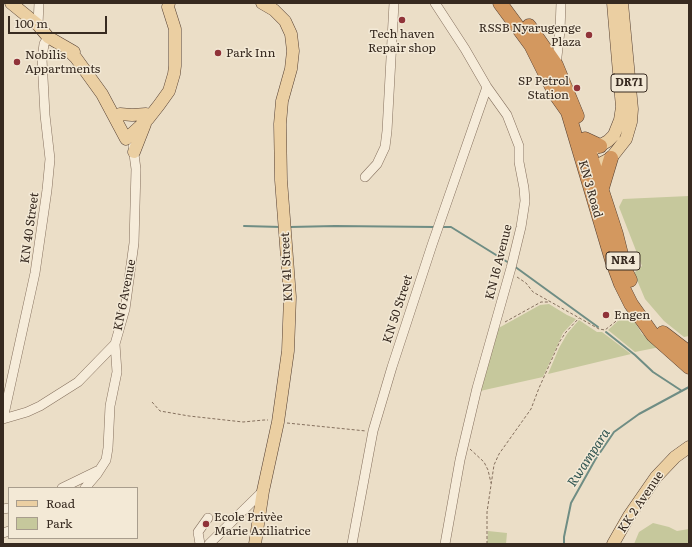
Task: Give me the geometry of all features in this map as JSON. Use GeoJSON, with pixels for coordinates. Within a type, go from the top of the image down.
{"type":"FeatureCollection","features":[{"type":"Feature","properties":{"kind":"highway","name":"KN 3 Road"},"geometry":{"type":"LineString","coordinates":[[500,3],[531,45],[556,95],[589,147]]}},
{"type":"Feature","properties":{"kind":"highway","name":"KN 3 Road"},"geometry":{"type":"LineString","coordinates":[[512,3],[556,65],[574,106],[589,147],[589,168],[612,260],[621,284],[632,304],[653,335],[689,367]]}},
{"type":"Feature","properties":{"kind":"highway"},"geometry":{"type":"LineString","coordinates":[[602,188],[611,158]]}},
{"type":"Feature","properties":{"kind":"highway","name":"KN 3 Road"},"geometry":{"type":"LineString","coordinates":[[589,168],[602,188],[625,270],[641,303],[664,333],[689,353]]}},
{"type":"Feature","properties":{"kind":"main road","name":"KN 6 Avenue"},"geometry":{"type":"LineString","coordinates":[[11,3],[38,25],[48,37],[67,49],[81,55],[107,91],[120,114],[127,134]]}},
{"type":"Feature","properties":{"kind":"main road"},"geometry":{"type":"LineString","coordinates":[[134,152],[147,116],[164,89],[171,84],[175,66],[175,29],[168,7],[169,3]]}},
{"type":"Feature","properties":{"kind":"main road","name":"KN 41 Street"},"geometry":{"type":"LineString","coordinates":[[255,544],[263,491],[278,422],[288,351],[290,297],[282,180],[280,124],[282,101],[293,59],[293,45],[291,34],[285,21],[274,10],[262,3]]}},
{"type":"Feature","properties":{"kind":"main road","name":"DR71"},"geometry":{"type":"LineString","coordinates":[[589,147],[608,141],[614,135],[620,120],[622,107],[613,3]]}},
{"type":"Feature","properties":{"kind":"main road","name":"DR71"},"geometry":{"type":"LineString","coordinates":[[589,168],[611,158],[626,139],[631,122],[632,110],[622,3]]}},
{"type":"Feature","properties":{"kind":"main road","name":"KN 6 Avenue"},"geometry":{"type":"LineString","coordinates":[[67,49],[96,84],[127,134]]}},
{"type":"Feature","properties":{"kind":"main road"},"geometry":{"type":"LineString","coordinates":[[120,114],[147,116]]}},
{"type":"Feature","properties":{"kind":"main road"},"geometry":{"type":"LineString","coordinates":[[127,134],[147,116]]}},
{"type":"Feature","properties":{"kind":"main road","name":"KK 2 Avenue"},"geometry":{"type":"LineString","coordinates":[[613,544],[629,516],[656,477],[675,457],[689,447]]}},
{"type":"Feature","properties":{"kind":"street"},"geometry":{"type":"LineString","coordinates":[[38,25],[39,3]]}},
{"type":"Feature","properties":{"kind":"street"},"geometry":{"type":"LineString","coordinates":[[365,177],[377,164],[385,146],[394,3]]}},
{"type":"Feature","properties":{"kind":"street","name":"KN 16 Avenue"},"geometry":{"type":"LineString","coordinates":[[435,3],[466,49],[487,88],[507,115],[519,146],[519,162],[525,202],[521,227],[510,272],[477,388],[464,443],[445,544]]}},
{"type":"Feature","properties":{"kind":"street"},"geometry":{"type":"LineString","coordinates":[[556,65],[560,31],[561,3]]}},
{"type":"Feature","properties":{"kind":"street","name":"KN 40 Street"},"geometry":{"type":"LineString","coordinates":[[3,419],[35,273],[48,190],[50,160],[45,115],[42,59],[44,44],[48,37]]}},
{"type":"Feature","properties":{"kind":"street","name":"KN 50 Street"},"geometry":{"type":"LineString","coordinates":[[352,544],[373,431],[392,367],[430,252],[487,88]]}},
{"type":"Feature","properties":{"kind":"street","name":"KN 6 Avenue"},"geometry":{"type":"LineString","coordinates":[[3,419],[27,412],[40,406],[78,382],[115,344],[125,309],[133,250],[136,169],[134,152],[127,134]]}},
{"type":"Feature","properties":{"kind":"street","name":"KN 6 Avenue"},"geometry":{"type":"LineString","coordinates":[[127,134],[136,181]]}},
{"type":"Feature","properties":{"kind":"street"},"geometry":{"type":"LineString","coordinates":[[86,487],[103,469],[106,460],[110,406],[117,372],[115,344]]}},
{"type":"Feature","properties":{"kind":"street"},"geometry":{"type":"LineString","coordinates":[[64,487],[103,469]]}},
{"type":"Feature","properties":{"kind":"street"},"geometry":{"type":"LineString","coordinates":[[209,544],[263,491]]}},
{"type":"Feature","properties":{"kind":"street"},"geometry":{"type":"LineString","coordinates":[[200,544],[198,532],[208,518]]}},
{"type":"Feature","properties":{"kind":"path"},"geometry":{"type":"LineString","coordinates":[[510,272],[526,283],[533,292],[599,329],[605,330],[620,318],[632,304]]}},
{"type":"Feature","properties":{"kind":"path"},"geometry":{"type":"LineString","coordinates":[[494,327],[541,302],[549,302]]}},
{"type":"Feature","properties":{"kind":"path"},"geometry":{"type":"LineString","coordinates":[[487,544],[487,512],[494,465],[499,454],[531,409],[560,341],[579,318]]}},
{"type":"Feature","properties":{"kind":"path"},"geometry":{"type":"LineString","coordinates":[[152,402],[160,411],[189,416],[243,422],[264,420],[373,431]]}},
{"type":"Feature","properties":{"kind":"path"},"geometry":{"type":"LineString","coordinates":[[464,443],[484,462],[488,470],[491,484]]}},
{"type":"Feature","properties":{"kind":"green space"},"geometry":{"type":"Polygon","coordinates":[[[689,196],[689,336],[684,337],[664,321],[645,299],[634,273],[642,266],[619,207],[623,199],[689,196]]]}},
{"type":"Feature","properties":{"kind":"green space"},"geometry":{"type":"Polygon","coordinates":[[[549,304],[576,319],[563,333],[543,377],[480,391],[495,330],[540,305],[549,304]]]}},
{"type":"Feature","properties":{"kind":"green space"},"geometry":{"type":"Polygon","coordinates":[[[631,309],[636,324],[642,334],[660,347],[635,352],[608,330],[631,309]]]}},
{"type":"Feature","properties":{"kind":"green space"},"geometry":{"type":"Polygon","coordinates":[[[579,320],[597,332],[602,332],[631,354],[548,374],[559,348],[567,334],[579,320]]]}},
{"type":"Feature","properties":{"kind":"green space"},"geometry":{"type":"Polygon","coordinates":[[[653,523],[669,527],[677,531],[689,529],[689,544],[634,544],[639,532],[653,523]]]}},
{"type":"Feature","properties":{"kind":"green space"},"geometry":{"type":"Polygon","coordinates":[[[488,531],[507,533],[506,544],[487,544],[488,531]]]}},
{"type":"Feature","properties":{"kind":"waterway"},"geometry":{"type":"LineString","coordinates":[[244,226],[281,227]]}},
{"type":"Feature","properties":{"kind":"waterway"},"geometry":{"type":"LineString","coordinates":[[290,227],[435,227]]}},
{"type":"Feature","properties":{"kind":"waterway"},"geometry":{"type":"LineString","coordinates":[[441,227],[451,227],[509,263]]}},
{"type":"Feature","properties":{"kind":"waterway"},"geometry":{"type":"LineString","coordinates":[[514,266],[598,327]]}},
{"type":"Feature","properties":{"kind":"waterway"},"geometry":{"type":"LineString","coordinates":[[606,332],[635,355],[653,372],[682,391]]}},
{"type":"Feature","properties":{"kind":"waterway","name":"Rwampara"},"geometry":{"type":"LineString","coordinates":[[564,544],[571,503],[595,460],[614,432],[639,414],[689,387]]}},
{"type":"Feature","properties":{"kind":"place","name":"Tech haven Repair shop"},"geometry":{"type":"Point","coordinates":[402,20]}},
{"type":"Feature","properties":{"kind":"place","name":"RSSB Nyarugenge Plaza"},"geometry":{"type":"Point","coordinates":[589,35]}},
{"type":"Feature","properties":{"kind":"place","name":"Park Inn"},"geometry":{"type":"Point","coordinates":[218,53]}},
{"type":"Feature","properties":{"kind":"place","name":"Nobilis Appartments"},"geometry":{"type":"Point","coordinates":[17,62]}},
{"type":"Feature","properties":{"kind":"place","name":"SP Petrol Station"},"geometry":{"type":"Point","coordinates":[577,88]}},
{"type":"Feature","properties":{"kind":"place","name":"Engen"},"geometry":{"type":"Point","coordinates":[606,315]}},
{"type":"Feature","properties":{"kind":"place","name":"Ecole Privèe Marie Axiliatrice"},"geometry":{"type":"Point","coordinates":[206,524]}}]}
